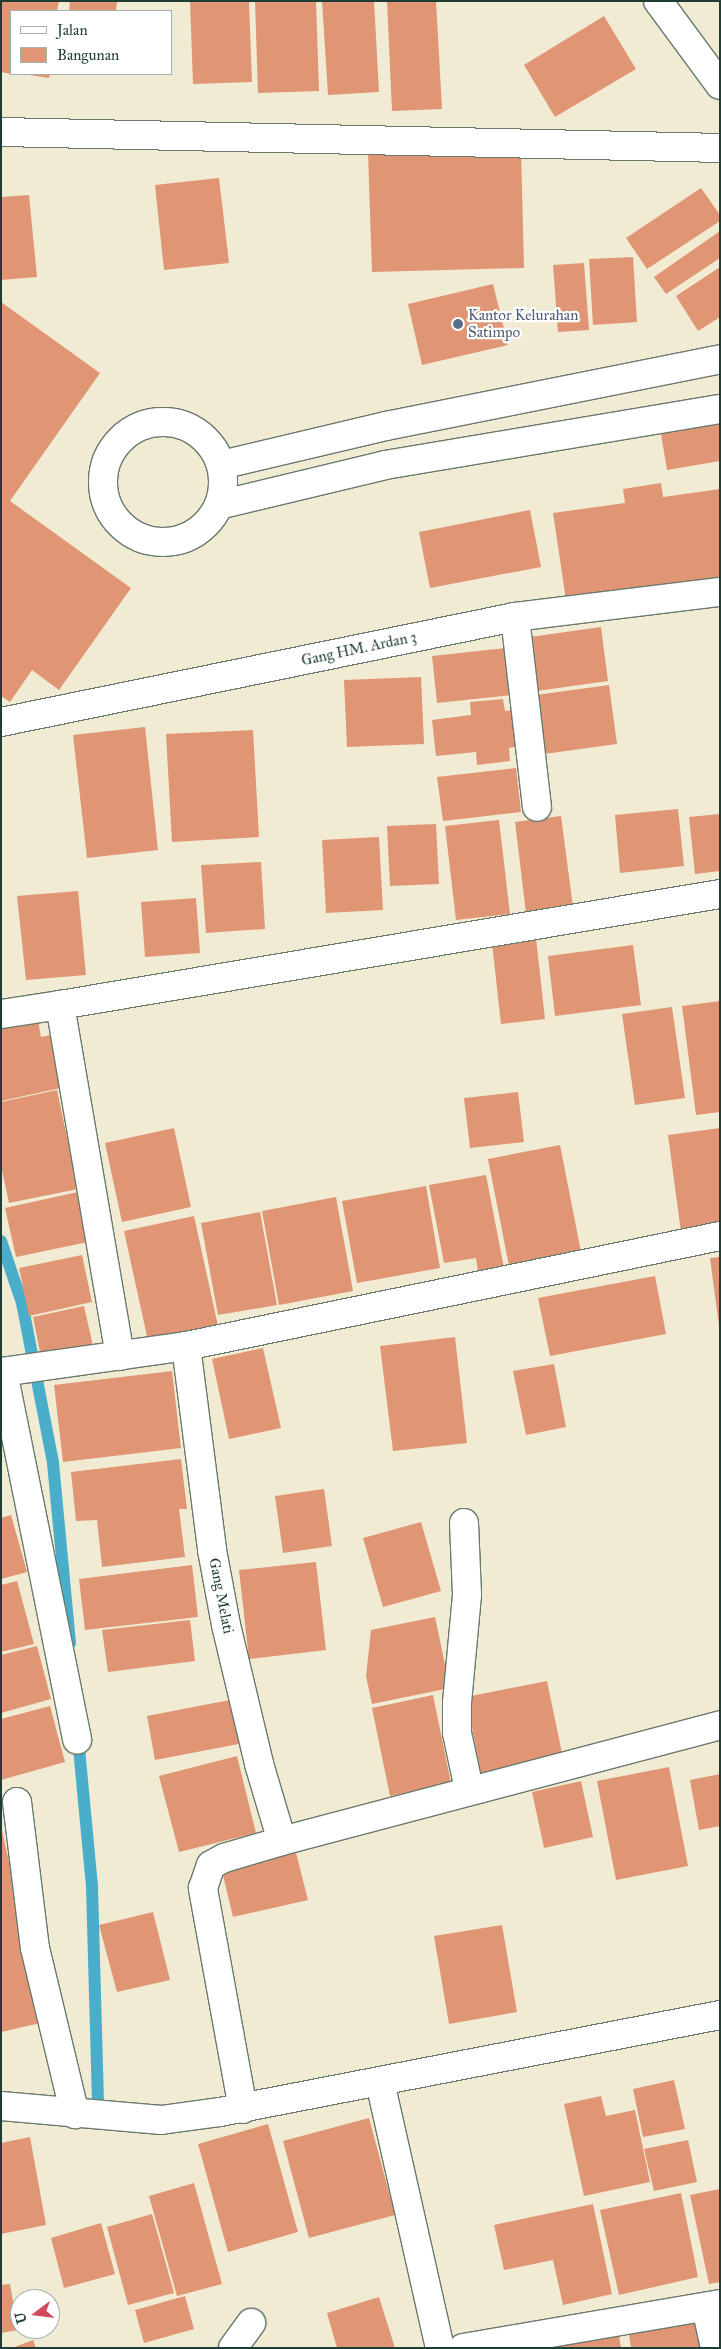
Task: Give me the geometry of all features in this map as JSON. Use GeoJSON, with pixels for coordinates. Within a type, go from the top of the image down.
{"type":"FeatureCollection","features":[{"type":"Feature","properties":{"kind":"street"},"geometry":{"type":"LineString","coordinates":[[658,1],[720,85]]}},
{"type":"Feature","properties":{"kind":"street"},"geometry":{"type":"LineString","coordinates":[[1,132],[720,148]]}},
{"type":"Feature","properties":{"kind":"street"},"geometry":{"type":"LineString","coordinates":[[221,465],[386,426],[720,359]]}},
{"type":"Feature","properties":{"kind":"street"},"geometry":{"type":"LineString","coordinates":[[219,505],[385,465],[720,409]]}},
{"type":"Feature","properties":{"kind":"street"},"geometry":{"type":"LineString","coordinates":[[162,422],[182,425],[199,434],[212,448],[221,465],[224,485],[219,505],[208,522],[193,535],[174,542],[154,542],[135,536],[119,523],[108,506],[103,486],[105,467],[113,449],[135,430],[162,422]]}},
{"type":"Feature","properties":{"kind":"street","name":"Gang HM. Ardan 3"},"geometry":{"type":"LineString","coordinates":[[1,722],[514,617],[720,592]]}},
{"type":"Feature","properties":{"kind":"street"},"geometry":{"type":"LineString","coordinates":[[514,617],[538,807]]}},
{"type":"Feature","properties":{"kind":"street"},"geometry":{"type":"LineString","coordinates":[[1,1014],[720,894]]}},
{"type":"Feature","properties":{"kind":"street"},"geometry":{"type":"LineString","coordinates":[[60,1005],[120,1356]]}},
{"type":"Feature","properties":{"kind":"street"},"geometry":{"type":"LineString","coordinates":[[77,1740],[5,1372],[186,1346],[720,1236]]}},
{"type":"Feature","properties":{"kind":"street","name":"Gang Melati"},"geometry":{"type":"LineString","coordinates":[[186,1346],[212,1550],[224,1616],[257,1756],[282,1841]]}},
{"type":"Feature","properties":{"kind":"street"},"geometry":{"type":"LineString","coordinates":[[464,1523],[467,1595],[457,1703],[457,1733],[469,1789]]}},
{"type":"Feature","properties":{"kind":"street"},"geometry":{"type":"LineString","coordinates":[[232,2110],[202,1888],[211,1865],[224,1858],[469,1789],[720,1724]]}},
{"type":"Feature","properties":{"kind":"street"},"geometry":{"type":"LineString","coordinates":[[17,1802],[35,1948],[75,2114]]}},
{"type":"Feature","properties":{"kind":"street"},"geometry":{"type":"LineString","coordinates":[[1,2106],[75,2114],[161,2120],[232,2110],[720,2015]]}},
{"type":"Feature","properties":{"kind":"street"},"geometry":{"type":"LineString","coordinates":[[380,2082],[440,2348]]}},
{"type":"Feature","properties":{"kind":"street"},"geometry":{"type":"LineString","coordinates":[[463,2348],[713,2306],[715,2348]]}},
{"type":"Feature","properties":{"kind":"street"},"geometry":{"type":"LineString","coordinates":[[233,2348],[251,2322]]}},
{"type":"Feature","properties":{"kind":"building"},"geometry":{"type":"Polygon","coordinates":[[[1,1],[59,1],[57,10],[10,10],[10,74],[1,72],[1,1]]]}},
{"type":"Feature","properties":{"kind":"building"},"geometry":{"type":"Polygon","coordinates":[[[70,1],[117,1],[116,10],[69,10],[70,1]]]}},
{"type":"Feature","properties":{"kind":"building"},"geometry":{"type":"Polygon","coordinates":[[[190,1],[249,1],[252,82],[193,84],[190,1]]]}},
{"type":"Feature","properties":{"kind":"building"},"geometry":{"type":"Polygon","coordinates":[[[255,1],[316,1],[319,91],[258,93],[255,1]]]}},
{"type":"Feature","properties":{"kind":"building"},"geometry":{"type":"Polygon","coordinates":[[[322,1],[374,1],[379,92],[328,95],[322,1]]]}},
{"type":"Feature","properties":{"kind":"building"},"geometry":{"type":"Polygon","coordinates":[[[387,1],[436,1],[442,109],[392,111],[387,1]]]}},
{"type":"Feature","properties":{"kind":"building"},"geometry":{"type":"Polygon","coordinates":[[[604,16],[636,69],[555,117],[524,65],[604,16]]]}},
{"type":"Feature","properties":{"kind":"building"},"geometry":{"type":"Polygon","coordinates":[[[30,75],[50,75],[49,78],[30,75]]]}},
{"type":"Feature","properties":{"kind":"building"},"geometry":{"type":"Polygon","coordinates":[[[521,150],[524,268],[372,272],[368,153],[521,150]]]}},
{"type":"Feature","properties":{"kind":"building"},"geometry":{"type":"Polygon","coordinates":[[[219,178],[229,263],[164,270],[155,185],[219,178]]]}},
{"type":"Feature","properties":{"kind":"building"},"geometry":{"type":"Polygon","coordinates":[[[701,188],[720,215],[720,221],[647,269],[626,238],[701,188]]]}},
{"type":"Feature","properties":{"kind":"building"},"geometry":{"type":"Polygon","coordinates":[[[29,195],[37,277],[1,280],[1,197],[29,195]]]}},
{"type":"Feature","properties":{"kind":"building"},"geometry":{"type":"Polygon","coordinates":[[[720,231],[720,258],[666,294],[654,277],[720,231]]]}},
{"type":"Feature","properties":{"kind":"building"},"geometry":{"type":"Polygon","coordinates":[[[633,257],[637,322],[593,325],[589,259],[633,257]]]}},
{"type":"Feature","properties":{"kind":"building"},"geometry":{"type":"Polygon","coordinates":[[[584,263],[589,330],[558,332],[553,265],[584,263]]]}},
{"type":"Feature","properties":{"kind":"building"},"geometry":{"type":"Polygon","coordinates":[[[720,267],[720,317],[698,331],[676,296],[720,267]]]}},
{"type":"Feature","properties":{"kind":"building","name":"Kantor Kelurahan Satimpo"},"geometry":{"type":"Polygon","coordinates":[[[493,284],[508,345],[422,365],[408,304],[493,284]]]}},
{"type":"Feature","properties":{"kind":"building"},"geometry":{"type":"Polygon","coordinates":[[[1,302],[100,373],[10,501],[131,588],[59,690],[32,670],[10,702],[1,696],[1,302]]]}},
{"type":"Feature","properties":{"kind":"building"},"geometry":{"type":"Polygon","coordinates":[[[720,424],[720,461],[667,470],[661,434],[720,424]]]}},
{"type":"Feature","properties":{"kind":"building"},"geometry":{"type":"Polygon","coordinates":[[[661,483],[663,497],[720,489],[720,579],[566,600],[553,513],[625,503],[623,489],[661,483]]]}},
{"type":"Feature","properties":{"kind":"building"},"geometry":{"type":"Polygon","coordinates":[[[530,510],[541,567],[430,588],[419,532],[530,510]]]}},
{"type":"Feature","properties":{"kind":"building"},"geometry":{"type":"Polygon","coordinates":[[[601,627],[608,681],[537,691],[530,637],[601,627]]]}},
{"type":"Feature","properties":{"kind":"building"},"geometry":{"type":"Polygon","coordinates":[[[506,648],[512,695],[437,703],[432,656],[506,648]]]}},
{"type":"Feature","properties":{"kind":"building"},"geometry":{"type":"Polygon","coordinates":[[[421,677],[424,744],[347,747],[344,680],[421,677]]]}},
{"type":"Feature","properties":{"kind":"building"},"geometry":{"type":"Polygon","coordinates":[[[609,685],[617,744],[544,754],[536,695],[609,685]]]}},
{"type":"Feature","properties":{"kind":"building"},"geometry":{"type":"Polygon","coordinates":[[[503,699],[505,711],[515,710],[519,746],[509,748],[510,761],[477,765],[476,752],[436,756],[432,720],[471,715],[470,702],[503,699]]]}},
{"type":"Feature","properties":{"kind":"building"},"geometry":{"type":"Polygon","coordinates":[[[145,727],[158,850],[87,858],[73,735],[145,727]]]}},
{"type":"Feature","properties":{"kind":"building"},"geometry":{"type":"Polygon","coordinates":[[[253,730],[259,837],[172,842],[166,734],[253,730]]]}},
{"type":"Feature","properties":{"kind":"building"},"geometry":{"type":"Polygon","coordinates":[[[516,768],[521,812],[443,821],[437,777],[516,768]]]}},
{"type":"Feature","properties":{"kind":"building"},"geometry":{"type":"Polygon","coordinates":[[[678,809],[684,866],[620,873],[615,815],[678,809]]]}},
{"type":"Feature","properties":{"kind":"building"},"geometry":{"type":"Polygon","coordinates":[[[720,814],[720,871],[695,874],[689,817],[720,814]]]}},
{"type":"Feature","properties":{"kind":"building"},"geometry":{"type":"Polygon","coordinates":[[[561,816],[573,907],[526,913],[515,822],[561,816]]]}},
{"type":"Feature","properties":{"kind":"building"},"geometry":{"type":"Polygon","coordinates":[[[499,820],[510,914],[456,920],[445,826],[499,820]]]}},
{"type":"Feature","properties":{"kind":"building"},"geometry":{"type":"Polygon","coordinates":[[[436,824],[439,884],[390,886],[387,826],[436,824]]]}},
{"type":"Feature","properties":{"kind":"building"},"geometry":{"type":"Polygon","coordinates":[[[379,837],[383,910],[326,913],[322,840],[379,837]]]}},
{"type":"Feature","properties":{"kind":"building"},"geometry":{"type":"Polygon","coordinates":[[[261,862],[265,929],[206,933],[201,865],[261,862]]]}},
{"type":"Feature","properties":{"kind":"building"},"geometry":{"type":"Polygon","coordinates":[[[78,891],[86,975],[26,980],[17,896],[78,891]]]}},
{"type":"Feature","properties":{"kind":"building"},"geometry":{"type":"Polygon","coordinates":[[[196,898],[200,953],[145,957],[141,902],[196,898]]]}},
{"type":"Feature","properties":{"kind":"building"},"geometry":{"type":"Polygon","coordinates":[[[536,938],[545,1019],[501,1024],[492,943],[536,938]]]}},
{"type":"Feature","properties":{"kind":"building"},"geometry":{"type":"Polygon","coordinates":[[[633,945],[641,1005],[555,1016],[548,956],[633,945]]]}},
{"type":"Feature","properties":{"kind":"building"},"geometry":{"type":"Polygon","coordinates":[[[720,1001],[720,1112],[696,1115],[682,1006],[720,1001]]]}},
{"type":"Feature","properties":{"kind":"building"},"geometry":{"type":"Polygon","coordinates":[[[672,1007],[685,1098],[635,1105],[622,1014],[672,1007]]]}},
{"type":"Feature","properties":{"kind":"building"},"geometry":{"type":"Polygon","coordinates":[[[38,1020],[41,1037],[50,1035],[61,1088],[1,1101],[1,1028],[38,1020]]]}},
{"type":"Feature","properties":{"kind":"building"},"geometry":{"type":"Polygon","coordinates":[[[57,1090],[78,1189],[9,1203],[1,1166],[1,1102],[57,1090]]]}},
{"type":"Feature","properties":{"kind":"building"},"geometry":{"type":"Polygon","coordinates":[[[518,1092],[524,1142],[470,1148],[464,1098],[518,1092]]]}},
{"type":"Feature","properties":{"kind":"building"},"geometry":{"type":"Polygon","coordinates":[[[174,1128],[191,1207],[122,1222],[105,1143],[174,1128]]]}},
{"type":"Feature","properties":{"kind":"building"},"geometry":{"type":"Polygon","coordinates":[[[720,1128],[720,1227],[681,1232],[668,1135],[720,1128]]]}},
{"type":"Feature","properties":{"kind":"building"},"geometry":{"type":"Polygon","coordinates":[[[560,1145],[581,1252],[509,1266],[488,1159],[560,1145]]]}},
{"type":"Feature","properties":{"kind":"building"},"geometry":{"type":"Polygon","coordinates":[[[486,1175],[504,1268],[478,1272],[476,1258],[444,1263],[429,1185],[486,1175]]]}},
{"type":"Feature","properties":{"kind":"building"},"geometry":{"type":"Polygon","coordinates":[[[426,1186],[440,1268],[357,1283],[342,1201],[426,1186]]]}},
{"type":"Feature","properties":{"kind":"building"},"geometry":{"type":"Polygon","coordinates":[[[78,1192],[88,1242],[16,1257],[5,1208],[78,1192]]]}},
{"type":"Feature","properties":{"kind":"building"},"geometry":{"type":"Polygon","coordinates":[[[336,1197],[353,1291],[279,1305],[262,1211],[336,1197]]]}},
{"type":"Feature","properties":{"kind":"building"},"geometry":{"type":"Polygon","coordinates":[[[260,1212],[277,1305],[218,1315],[201,1223],[260,1212]]]}},
{"type":"Feature","properties":{"kind":"building"},"geometry":{"type":"Polygon","coordinates":[[[194,1216],[218,1326],[148,1341],[124,1231],[194,1216]]]}},
{"type":"Feature","properties":{"kind":"building"},"geometry":{"type":"Polygon","coordinates":[[[82,1255],[92,1302],[29,1316],[19,1268],[82,1255]]]}},
{"type":"Feature","properties":{"kind":"building"},"geometry":{"type":"Polygon","coordinates":[[[720,1257],[720,1326],[719,1326],[710,1258],[720,1257]]]}},
{"type":"Feature","properties":{"kind":"building"},"geometry":{"type":"Polygon","coordinates":[[[655,1276],[666,1334],[550,1356],[538,1298],[655,1276]]]}},
{"type":"Feature","properties":{"kind":"building"},"geometry":{"type":"Polygon","coordinates":[[[84,1306],[93,1346],[41,1357],[33,1317],[84,1306]]]}},
{"type":"Feature","properties":{"kind":"building"},"geometry":{"type":"Polygon","coordinates":[[[455,1337],[467,1443],[393,1451],[380,1346],[455,1337]]]}},
{"type":"Feature","properties":{"kind":"building"},"geometry":{"type":"Polygon","coordinates":[[[263,1348],[281,1428],[229,1439],[212,1359],[263,1348]]]}},
{"type":"Feature","properties":{"kind":"building"},"geometry":{"type":"Polygon","coordinates":[[[554,1364],[566,1427],[526,1435],[513,1371],[554,1364]]]}},
{"type":"Feature","properties":{"kind":"building"},"geometry":{"type":"Polygon","coordinates":[[[172,1371],[181,1448],[63,1462],[54,1385],[172,1371]]]}},
{"type":"Feature","properties":{"kind":"building"},"geometry":{"type":"Polygon","coordinates":[[[181,1459],[187,1509],[179,1509],[185,1557],[102,1567],[97,1520],[76,1521],[71,1472],[181,1459]]]}},
{"type":"Feature","properties":{"kind":"building"},"geometry":{"type":"Polygon","coordinates":[[[324,1489],[332,1546],[283,1553],[275,1496],[324,1489]]]}},
{"type":"Feature","properties":{"kind":"building"},"geometry":{"type":"Polygon","coordinates":[[[11,1515],[27,1572],[1,1579],[1,1518],[11,1515]]]}},
{"type":"Feature","properties":{"kind":"building"},"geometry":{"type":"Polygon","coordinates":[[[421,1522],[441,1591],[383,1607],[363,1538],[421,1522]]]}},
{"type":"Feature","properties":{"kind":"building"},"geometry":{"type":"Polygon","coordinates":[[[316,1562],[326,1650],[249,1659],[239,1570],[316,1562]]]}},
{"type":"Feature","properties":{"kind":"building"},"geometry":{"type":"Polygon","coordinates":[[[192,1565],[198,1617],[85,1630],[79,1579],[192,1565]]]}},
{"type":"Feature","properties":{"kind":"building"},"geometry":{"type":"Polygon","coordinates":[[[17,1581],[34,1644],[1,1652],[1,1585],[17,1581]]]}},
{"type":"Feature","properties":{"kind":"building"},"geometry":{"type":"Polygon","coordinates":[[[435,1617],[450,1688],[372,1704],[366,1676],[371,1630],[435,1617]]]}},
{"type":"Feature","properties":{"kind":"building"},"geometry":{"type":"Polygon","coordinates":[[[190,1620],[195,1661],[108,1672],[102,1630],[190,1620]]]}},
{"type":"Feature","properties":{"kind":"building"},"geometry":{"type":"Polygon","coordinates":[[[37,1646],[51,1699],[1,1713],[1,1655],[37,1646]]]}},
{"type":"Feature","properties":{"kind":"building"},"geometry":{"type":"Polygon","coordinates":[[[547,1681],[563,1758],[481,1774],[466,1697],[547,1681]]]}},
{"type":"Feature","properties":{"kind":"building"},"geometry":{"type":"Polygon","coordinates":[[[433,1695],[451,1783],[390,1796],[372,1708],[433,1695]]]}},
{"type":"Feature","properties":{"kind":"building"},"geometry":{"type":"Polygon","coordinates":[[[235,1699],[244,1743],[155,1760],[147,1716],[235,1699]]]}},
{"type":"Feature","properties":{"kind":"building"},"geometry":{"type":"Polygon","coordinates":[[[50,1706],[65,1762],[1,1780],[1,1719],[50,1706]]]}},
{"type":"Feature","properties":{"kind":"building"},"geometry":{"type":"Polygon","coordinates":[[[237,1756],[256,1833],[179,1852],[159,1776],[237,1756]]]}},
{"type":"Feature","properties":{"kind":"building"},"geometry":{"type":"Polygon","coordinates":[[[669,1767],[688,1866],[616,1880],[597,1781],[669,1767]]]}},
{"type":"Feature","properties":{"kind":"building"},"geometry":{"type":"Polygon","coordinates":[[[720,1774],[720,1826],[699,1830],[690,1780],[720,1774]]]}},
{"type":"Feature","properties":{"kind":"building"},"geometry":{"type":"Polygon","coordinates":[[[581,1781],[593,1837],[544,1848],[532,1792],[581,1781]]]}},
{"type":"Feature","properties":{"kind":"building"},"geometry":{"type":"Polygon","coordinates":[[[1,1826],[45,2022],[1,2032],[1,1826]]]}},
{"type":"Feature","properties":{"kind":"building"},"geometry":{"type":"Polygon","coordinates":[[[296,1853],[308,1900],[233,1917],[222,1871],[296,1853]]]}},
{"type":"Feature","properties":{"kind":"building"},"geometry":{"type":"Polygon","coordinates":[[[153,1912],[170,1980],[117,1992],[99,1925],[153,1912]]]}},
{"type":"Feature","properties":{"kind":"building"},"geometry":{"type":"Polygon","coordinates":[[[502,1925],[517,2012],[449,2024],[434,1936],[502,1925]]]}},
{"type":"Feature","properties":{"kind":"building"},"geometry":{"type":"Polygon","coordinates":[[[674,2080],[685,2129],[643,2137],[633,2089],[674,2080]]]}},
{"type":"Feature","properties":{"kind":"building"},"geometry":{"type":"Polygon","coordinates":[[[601,2096],[606,2116],[635,2110],[650,2182],[584,2196],[564,2104],[601,2096]]]}},
{"type":"Feature","properties":{"kind":"building"},"geometry":{"type":"Polygon","coordinates":[[[369,2118],[395,2215],[309,2238],[283,2141],[369,2118]]]}},
{"type":"Feature","properties":{"kind":"building"},"geometry":{"type":"Polygon","coordinates":[[[268,2124],[298,2232],[228,2252],[198,2144],[268,2124]]]}},
{"type":"Feature","properties":{"kind":"building"},"geometry":{"type":"Polygon","coordinates":[[[30,2137],[46,2225],[1,2234],[1,2143],[30,2137]]]}},
{"type":"Feature","properties":{"kind":"building"},"geometry":{"type":"Polygon","coordinates":[[[688,2140],[697,2182],[654,2191],[644,2149],[688,2140]]]}},
{"type":"Feature","properties":{"kind":"building"},"geometry":{"type":"Polygon","coordinates":[[[194,2183],[222,2284],[177,2296],[149,2196],[194,2183]]]}},
{"type":"Feature","properties":{"kind":"building"},"geometry":{"type":"Polygon","coordinates":[[[720,2189],[720,2282],[709,2284],[690,2195],[720,2189]]]}},
{"type":"Feature","properties":{"kind":"building"},"geometry":{"type":"Polygon","coordinates":[[[681,2193],[698,2277],[619,2295],[600,2210],[681,2193]]]}},
{"type":"Feature","properties":{"kind":"building"},"geometry":{"type":"Polygon","coordinates":[[[593,2204],[612,2294],[563,2305],[553,2260],[504,2270],[494,2225],[593,2204]]]}},
{"type":"Feature","properties":{"kind":"building"},"geometry":{"type":"Polygon","coordinates":[[[152,2214],[174,2293],[128,2305],[107,2227],[152,2214]]]}},
{"type":"Feature","properties":{"kind":"building"},"geometry":{"type":"Polygon","coordinates":[[[101,2223],[115,2274],[64,2288],[51,2238],[101,2223]]]}},
{"type":"Feature","properties":{"kind":"building"},"geometry":{"type":"Polygon","coordinates":[[[10,2284],[11,2289],[10,2331],[1,2333],[1,2285],[10,2284]]]}},
{"type":"Feature","properties":{"kind":"building"},"geometry":{"type":"Polygon","coordinates":[[[185,2296],[194,2329],[144,2343],[135,2310],[185,2296]]]}},
{"type":"Feature","properties":{"kind":"building"},"geometry":{"type":"Polygon","coordinates":[[[379,2297],[395,2348],[337,2348],[327,2313],[379,2297]]]}},
{"type":"Feature","properties":{"kind":"building"},"geometry":{"type":"Polygon","coordinates":[[[702,2315],[708,2348],[631,2348],[628,2328],[702,2315]]]}},
{"type":"Feature","properties":{"kind":"building"},"geometry":{"type":"Polygon","coordinates":[[[618,2330],[621,2348],[546,2348],[545,2342],[618,2330]]]}},
{"type":"Feature","properties":{"kind":"building"},"geometry":{"type":"Polygon","coordinates":[[[33,2340],[36,2348],[12,2348],[33,2340]]]}},
{"type":"Feature","properties":{"kind":"waterway"},"geometry":{"type":"LineString","coordinates":[[1,1241],[22,1303],[53,1463],[70,1643]]}},
{"type":"Feature","properties":{"kind":"waterway"},"geometry":{"type":"LineString","coordinates":[[78,1738],[92,1887],[98,2105]]}},
{"type":"Feature","properties":{"kind":"place","name":"Kantor Kelurahan Satimpo"},"geometry":{"type":"Point","coordinates":[458,324]}}]}
